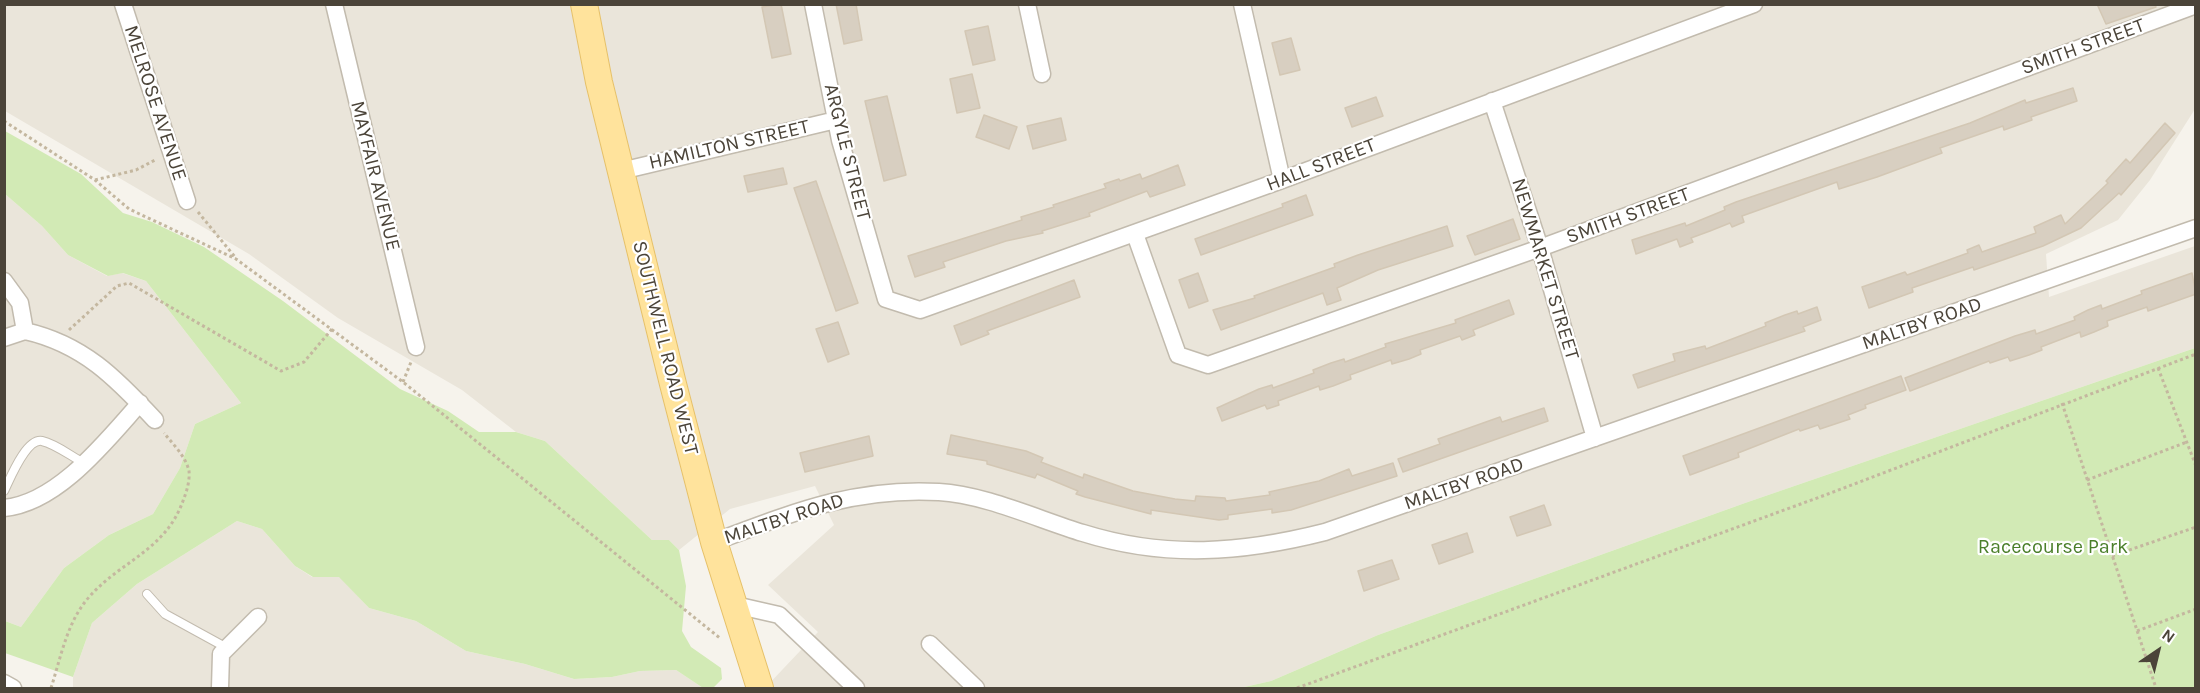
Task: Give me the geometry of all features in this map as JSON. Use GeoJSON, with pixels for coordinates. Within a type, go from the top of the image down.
{"type":"FeatureCollection","features":[{"type":"Feature","properties":{"kind":"main road","name":"SOUTHWELL ROAD WEST"},"geometry":{"type":"LineString","coordinates":[[584,4],[599,82],[714,542],[760,688]]}},
{"type":"Feature","properties":{"kind":"street","name":"MELROSE AVENUE"},"geometry":{"type":"LineString","coordinates":[[123,4],[187,201]]}},
{"type":"Feature","properties":{"kind":"street","name":"MAYFAIR AVENUE"},"geometry":{"type":"LineString","coordinates":[[334,4],[416,348]]}},
{"type":"Feature","properties":{"kind":"street","name":"ARGYLE STREET"},"geometry":{"type":"LineString","coordinates":[[813,4],[836,120],[886,299]]}},
{"type":"Feature","properties":{"kind":"street"},"geometry":{"type":"LineString","coordinates":[[1027,4],[1042,74]]}},
{"type":"Feature","properties":{"kind":"street"},"geometry":{"type":"LineString","coordinates":[[1242,4],[1282,180]]}},
{"type":"Feature","properties":{"kind":"street","name":"HALL STREET"},"geometry":{"type":"LineString","coordinates":[[886,299],[920,310],[1135,234],[1754,4]]}},
{"type":"Feature","properties":{"kind":"street","name":"SMITH STREET"},"geometry":{"type":"LineString","coordinates":[[1135,234],[1178,355],[1208,365],[1540,248],[2196,5]]}},
{"type":"Feature","properties":{"kind":"street","name":"NEWMARKET STREET"},"geometry":{"type":"LineString","coordinates":[[1492,101],[1540,248],[1595,438]]}},
{"type":"Feature","properties":{"kind":"street","name":"HAMILTON STREET"},"geometry":{"type":"LineString","coordinates":[[621,171],[836,120]]}},
{"type":"Feature","properties":{"kind":"street","name":"MALTBY ROAD"},"geometry":{"type":"LineString","coordinates":[[714,542],[820,503],[864,493],[940,492],[999,505],[1084,534],[1147,548],[1192,552],[1276,544],[1325,532],[2196,228]]}},
{"type":"Feature","properties":{"kind":"street"},"geometry":{"type":"LineString","coordinates":[[4,282],[20,303],[25,331]]}},
{"type":"Feature","properties":{"kind":"street"},"geometry":{"type":"LineString","coordinates":[[4,338],[25,331],[60,341],[110,373],[155,420]]}},
{"type":"Feature","properties":{"kind":"street"},"geometry":{"type":"LineString","coordinates":[[4,508],[17,507],[44,495],[85,463],[140,403]]}},
{"type":"Feature","properties":{"kind":"street"},"geometry":{"type":"LineString","coordinates":[[735,604],[779,615],[856,688]]}},
{"type":"Feature","properties":{"kind":"street"},"geometry":{"type":"LineString","coordinates":[[220,688],[220,654],[258,617]]}},
{"type":"Feature","properties":{"kind":"street"},"geometry":{"type":"LineString","coordinates":[[930,644],[976,688]]}},
{"type":"Feature","properties":{"kind":"street"},"geometry":{"type":"LineString","coordinates":[[4,683],[13,688]]}},
{"type":"Feature","properties":{"kind":"lane"},"geometry":{"type":"LineString","coordinates":[[4,491],[26,450],[34,442],[42,441],[85,463]]}},
{"type":"Feature","properties":{"kind":"lane"},"geometry":{"type":"LineString","coordinates":[[147,594],[165,614],[227,648]]}},
{"type":"Feature","properties":{"kind":"path"},"geometry":{"type":"LineString","coordinates":[[4,121],[95,180],[129,209],[236,259],[403,382],[723,641]]}},
{"type":"Feature","properties":{"kind":"path"},"geometry":{"type":"LineString","coordinates":[[95,180],[136,170],[171,152]]}},
{"type":"Feature","properties":{"kind":"path"},"geometry":{"type":"LineString","coordinates":[[187,201],[211,224],[236,259]]}},
{"type":"Feature","properties":{"kind":"path"},"geometry":{"type":"LineString","coordinates":[[60,341],[76,321],[117,285],[129,283],[281,371],[304,362],[332,329]]}},
{"type":"Feature","properties":{"kind":"path"},"geometry":{"type":"LineString","coordinates":[[403,382],[416,348]]}},
{"type":"Feature","properties":{"kind":"path"},"geometry":{"type":"LineString","coordinates":[[1297,688],[1828,494],[2062,403],[2196,354]]}},
{"type":"Feature","properties":{"kind":"path"},"geometry":{"type":"LineString","coordinates":[[2158,368],[2196,466]]}},
{"type":"Feature","properties":{"kind":"path"},"geometry":{"type":"LineString","coordinates":[[2062,403],[2156,688]]}},
{"type":"Feature","properties":{"kind":"path"},"geometry":{"type":"LineString","coordinates":[[51,688],[75,617],[89,597],[153,547],[180,510],[189,471],[180,453],[155,420]]}},
{"type":"Feature","properties":{"kind":"path"},"geometry":{"type":"LineString","coordinates":[[2087,480],[2187,442]]}},
{"type":"Feature","properties":{"kind":"path"},"geometry":{"type":"LineString","coordinates":[[2112,556],[2196,527]]}},
{"type":"Feature","properties":{"kind":"path"},"geometry":{"type":"LineString","coordinates":[[2137,631],[2196,609]]}},
{"type":"Feature","properties":{"kind":"shaded area"},"geometry":{"type":"Polygon","coordinates":[[[5,5],[2168,5],[2195,17],[2195,109],[2150,180],[2118,220],[2046,254],[2049,297],[2195,246],[2195,348],[1745,503],[1378,635],[1271,681],[1240,688],[765,688],[818,632],[768,585],[834,525],[815,486],[730,509],[679,550],[669,540],[652,540],[545,441],[516,432],[462,390],[338,318],[249,254],[5,111],[5,5]]]}},
{"type":"Feature","properties":{"kind":"shaded area"},"geometry":{"type":"Polygon","coordinates":[[[5,194],[42,226],[68,255],[107,276],[122,273],[146,281],[241,403],[195,424],[180,468],[153,514],[109,535],[64,568],[21,627],[5,621],[5,194]]]}},
{"type":"Feature","properties":{"kind":"shaded area"},"geometry":{"type":"Polygon","coordinates":[[[237,521],[262,529],[295,566],[312,577],[340,577],[369,608],[416,621],[466,651],[525,664],[574,679],[612,677],[640,671],[676,670],[703,688],[73,688],[73,677],[92,623],[137,584],[237,521]]]}},
{"type":"Feature","properties":{"kind":"green space"},"geometry":{"type":"Polygon","coordinates":[[[5,131],[81,174],[123,213],[152,222],[204,247],[283,301],[400,389],[448,411],[479,432],[516,432],[545,441],[652,540],[669,540],[679,550],[686,586],[682,631],[691,647],[721,668],[722,679],[713,688],[703,688],[676,670],[640,671],[612,677],[574,679],[525,664],[466,651],[416,621],[369,608],[339,577],[313,577],[295,566],[262,529],[237,521],[137,584],[92,623],[73,677],[5,653],[5,621],[21,627],[64,568],[109,535],[153,514],[180,468],[195,424],[241,403],[146,281],[123,273],[108,276],[68,255],[42,226],[5,194],[5,131]]]}},
{"type":"Feature","properties":{"kind":"green space","name":"Racecourse Park"},"geometry":{"type":"Polygon","coordinates":[[[2195,348],[2195,688],[1240,688],[1271,681],[1378,635],[1745,503],[2195,348]]]}},
{"type":"Feature","properties":{"kind":"building"},"geometry":{"type":"Polygon","coordinates":[[[781,4],[791,54],[772,58],[762,7],[781,4]]]}},
{"type":"Feature","properties":{"kind":"building"},"geometry":{"type":"Polygon","coordinates":[[[836,4],[856,4],[862,40],[844,44],[836,4]]]}},
{"type":"Feature","properties":{"kind":"building"},"geometry":{"type":"Polygon","coordinates":[[[2097,4],[2155,4],[2156,7],[2106,24],[2097,4]]]}},
{"type":"Feature","properties":{"kind":"building"},"geometry":{"type":"Polygon","coordinates":[[[988,26],[995,60],[973,65],[965,31],[988,26]]]}},
{"type":"Feature","properties":{"kind":"building"},"geometry":{"type":"Polygon","coordinates":[[[1291,38],[1300,70],[1280,75],[1272,43],[1291,38]]]}},
{"type":"Feature","properties":{"kind":"building"},"geometry":{"type":"Polygon","coordinates":[[[972,74],[980,108],[957,113],[950,79],[972,74]]]}},
{"type":"Feature","properties":{"kind":"building"},"geometry":{"type":"Polygon","coordinates":[[[2073,88],[2077,101],[2031,117],[2032,120],[2004,130],[2003,126],[1940,148],[1942,153],[1877,177],[1839,189],[1837,182],[1742,216],[1744,222],[1732,227],[1730,223],[1691,238],[1693,242],[1680,247],[1677,239],[1636,254],[1632,240],[1685,223],[1686,226],[1725,210],[1724,207],[1736,202],[1970,123],[2025,100],[2026,103],[2073,88]]]}},
{"type":"Feature","properties":{"kind":"building"},"geometry":{"type":"Polygon","coordinates":[[[887,96],[906,175],[884,181],[865,101],[887,96]]]}},
{"type":"Feature","properties":{"kind":"building"},"geometry":{"type":"Polygon","coordinates":[[[1376,97],[1383,116],[1352,127],[1345,108],[1376,97]]]}},
{"type":"Feature","properties":{"kind":"building"},"geometry":{"type":"Polygon","coordinates":[[[984,115],[1017,127],[1009,149],[976,137],[984,115]]]}},
{"type":"Feature","properties":{"kind":"building"},"geometry":{"type":"Polygon","coordinates":[[[1061,118],[1066,140],[1033,149],[1027,126],[1061,118]]]}},
{"type":"Feature","properties":{"kind":"building"},"geometry":{"type":"Polygon","coordinates":[[[2165,123],[2175,133],[2121,195],[2119,193],[2081,228],[2043,246],[1912,288],[1913,292],[1869,308],[1862,287],[1905,272],[1907,275],[1968,253],[1967,250],[1979,245],[1982,252],[2036,233],[2034,227],[2061,215],[2065,224],[2108,183],[2106,181],[2126,159],[2130,163],[2165,123]]]}},
{"type":"Feature","properties":{"kind":"building"},"geometry":{"type":"Polygon","coordinates":[[[1178,165],[1185,185],[1150,197],[1147,191],[1089,213],[1090,216],[1042,231],[1043,233],[1006,241],[943,262],[945,267],[915,277],[908,256],[1022,220],[1021,217],[1106,188],[1104,184],[1140,174],[1142,179],[1178,165]]]}},
{"type":"Feature","properties":{"kind":"building"},"geometry":{"type":"Polygon","coordinates":[[[783,168],[787,184],[748,192],[744,176],[783,168]]]}},
{"type":"Feature","properties":{"kind":"building"},"geometry":{"type":"Polygon","coordinates":[[[816,181],[858,303],[836,311],[794,188],[816,181]]]}},
{"type":"Feature","properties":{"kind":"building"},"geometry":{"type":"Polygon","coordinates":[[[1306,195],[1313,215],[1201,255],[1195,239],[1283,207],[1282,204],[1306,195]]]}},
{"type":"Feature","properties":{"kind":"building"},"geometry":{"type":"Polygon","coordinates":[[[1513,219],[1520,239],[1475,255],[1467,236],[1513,219]]]}},
{"type":"Feature","properties":{"kind":"building"},"geometry":{"type":"Polygon","coordinates":[[[1447,226],[1453,246],[1378,270],[1337,288],[1341,300],[1327,305],[1323,293],[1221,330],[1213,310],[1255,298],[1254,296],[1335,267],[1334,264],[1358,255],[1447,226]]]}},
{"type":"Feature","properties":{"kind":"building"},"geometry":{"type":"Polygon","coordinates":[[[1198,273],[1208,301],[1189,308],[1179,280],[1198,273]]]}},
{"type":"Feature","properties":{"kind":"building"},"geometry":{"type":"Polygon","coordinates":[[[2192,273],[2196,294],[2148,311],[2147,307],[2107,321],[2108,326],[2081,337],[2080,332],[2041,347],[2042,350],[2029,355],[2010,361],[2008,357],[1990,363],[1989,361],[1910,391],[1905,378],[2015,336],[2035,330],[2036,334],[2075,320],[2074,317],[2088,310],[2101,305],[2102,309],[2142,294],[2141,291],[2192,273]]]}},
{"type":"Feature","properties":{"kind":"building"},"geometry":{"type":"Polygon","coordinates":[[[1074,280],[1080,297],[987,331],[989,334],[961,345],[954,326],[1074,280]]]}},
{"type":"Feature","properties":{"kind":"building"},"geometry":{"type":"Polygon","coordinates":[[[1509,300],[1514,314],[1473,330],[1475,335],[1462,340],[1460,336],[1420,350],[1421,354],[1409,359],[1392,364],[1391,360],[1350,375],[1351,379],[1333,386],[1320,390],[1319,386],[1278,401],[1279,405],[1267,409],[1265,405],[1222,421],[1217,408],[1259,389],[1272,385],[1273,388],[1314,373],[1313,370],[1331,363],[1344,359],[1345,362],[1386,347],[1385,344],[1456,323],[1455,320],[1509,300]]]}},
{"type":"Feature","properties":{"kind":"building"},"geometry":{"type":"Polygon","coordinates":[[[1817,307],[1821,320],[1803,327],[1805,331],[1638,388],[1633,375],[1675,361],[1673,354],[1705,346],[1706,349],[1766,326],[1765,323],[1785,315],[1797,311],[1798,314],[1817,307]]]}},
{"type":"Feature","properties":{"kind":"building"},"geometry":{"type":"Polygon","coordinates":[[[838,322],[849,354],[828,362],[816,329],[838,322]]]}},
{"type":"Feature","properties":{"kind":"building"},"geometry":{"type":"Polygon","coordinates":[[[1901,376],[1906,390],[1865,405],[1866,408],[1848,415],[1850,419],[1820,429],[1818,425],[1800,431],[1799,429],[1738,453],[1739,457],[1690,475],[1683,456],[1901,376]]]}},
{"type":"Feature","properties":{"kind":"building"},"geometry":{"type":"Polygon","coordinates":[[[1544,408],[1548,421],[1403,472],[1398,459],[1440,444],[1438,439],[1500,417],[1502,422],[1544,408]]]}},
{"type":"Feature","properties":{"kind":"building"},"geometry":{"type":"Polygon","coordinates":[[[951,435],[1026,451],[1043,458],[1041,462],[1083,478],[1084,474],[1133,491],[1195,501],[1196,496],[1225,498],[1226,501],[1270,495],[1269,492],[1319,481],[1349,469],[1352,476],[1393,463],[1397,476],[1291,510],[1272,513],[1272,509],[1228,515],[1228,519],[1219,520],[1151,510],[1151,514],[1076,494],[1078,491],[1037,474],[1035,478],[987,464],[987,461],[947,454],[951,435]]]}},
{"type":"Feature","properties":{"kind":"building"},"geometry":{"type":"Polygon","coordinates":[[[869,436],[873,456],[805,472],[800,453],[869,436]]]}},
{"type":"Feature","properties":{"kind":"building"},"geometry":{"type":"Polygon","coordinates":[[[1544,505],[1551,525],[1517,536],[1510,517],[1544,505]]]}},
{"type":"Feature","properties":{"kind":"building"},"geometry":{"type":"Polygon","coordinates":[[[1467,533],[1473,552],[1439,564],[1432,545],[1467,533]]]}},
{"type":"Feature","properties":{"kind":"building"},"geometry":{"type":"Polygon","coordinates":[[[1392,560],[1399,579],[1364,591],[1358,571],[1392,560]]]}}]}
